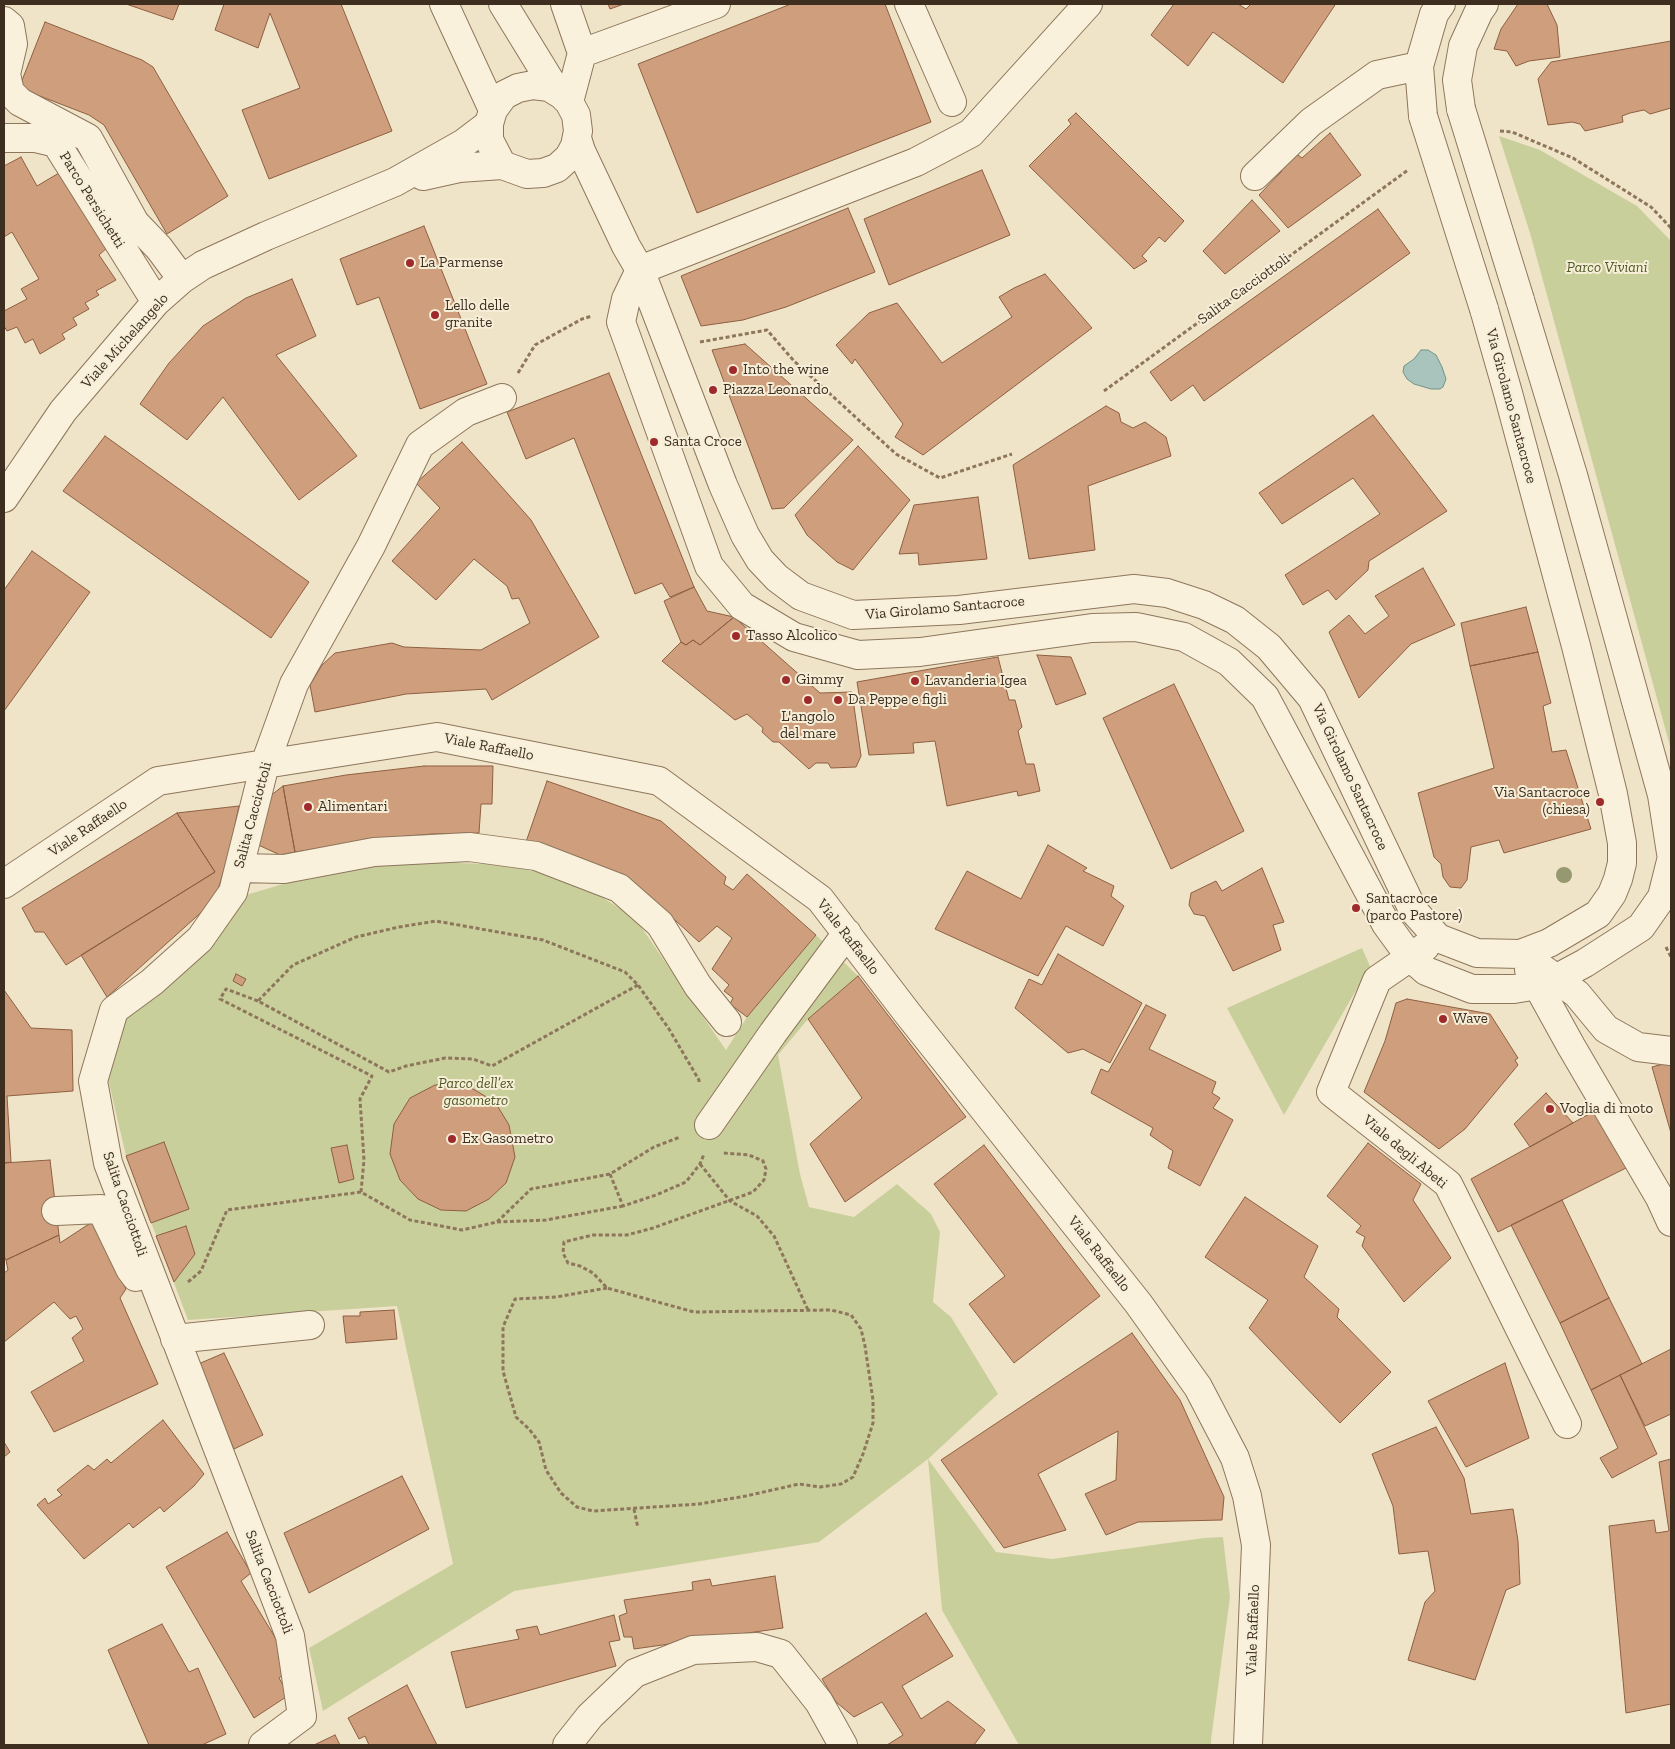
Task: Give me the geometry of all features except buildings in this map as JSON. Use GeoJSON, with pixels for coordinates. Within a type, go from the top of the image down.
{"type":"FeatureCollection","features":[{"type":"Feature","properties":{"kind":"street"},"geometry":{"type":"LineString","coordinates":[[444,4],[491,117],[489,140],[502,165]]}},
{"type":"Feature","properties":{"kind":"street"},"geometry":{"type":"LineString","coordinates":[[395,182],[459,168],[502,165],[527,174],[543,174],[557,168],[569,157],[577,138],[576,115],[503,4]]}},
{"type":"Feature","properties":{"kind":"street"},"geometry":{"type":"LineString","coordinates":[[563,97],[582,53],[565,4]]}},
{"type":"Feature","properties":{"kind":"street"},"geometry":{"type":"LineString","coordinates":[[582,53],[716,4]]}},
{"type":"Feature","properties":{"kind":"street"},"geometry":{"type":"LineString","coordinates":[[909,4],[952,102]]}},
{"type":"Feature","properties":{"kind":"street"},"geometry":{"type":"LineString","coordinates":[[1088,4],[971,133],[916,162],[640,270],[626,299],[621,322],[710,566],[742,606],[794,638],[858,655],[920,652],[1092,628],[1136,627],[1184,638],[1229,662],[1265,697],[1386,924],[1410,957],[1426,971],[1472,989],[1514,989],[1547,982],[1586,963],[1641,927],[1662,897],[1671,861]]}},
{"type":"Feature","properties":{"kind":"street","name":"Via Girolamo Santacroce"},"geometry":{"type":"LineString","coordinates":[[640,270],[723,485],[745,535],[760,560],[777,578],[801,596],[853,616],[959,610],[1134,589],[1167,593],[1204,605],[1235,620],[1269,646],[1312,698],[1413,910],[1438,938],[1477,953],[1520,954],[1549,942],[1598,914],[1612,894],[1618,879],[1622,863],[1622,843],[1613,794],[1576,646],[1508,393],[1484,309],[1423,116],[1419,66],[1434,14],[1441,4]]}},
{"type":"Feature","properties":{"kind":"street"},"geometry":{"type":"LineString","coordinates":[[1484,4],[1479,10],[1464,46],[1458,80],[1461,109],[1573,475],[1662,795],[1671,853]]}},
{"type":"Feature","properties":{"kind":"street","name":"Parco Persichetti"},"geometry":{"type":"LineString","coordinates":[[4,21],[10,26],[13,44],[6,74],[10,92],[20,102],[88,138],[135,222],[159,248],[182,280]]}},
{"type":"Feature","properties":{"kind":"street"},"geometry":{"type":"LineString","coordinates":[[1255,176],[1311,122],[1376,75],[1419,66]]}},
{"type":"Feature","properties":{"kind":"street"},"geometry":{"type":"LineString","coordinates":[[395,182],[464,143],[491,117],[504,95],[518,88],[533,85],[548,87],[563,97]]}},
{"type":"Feature","properties":{"kind":"street","name":"Parco Persichetti"},"geometry":{"type":"LineString","coordinates":[[4,138],[35,138],[56,143],[156,302]]}},
{"type":"Feature","properties":{"kind":"street"},"geometry":{"type":"LineString","coordinates":[[577,138],[581,151],[626,246],[640,270]]}},
{"type":"Feature","properties":{"kind":"street"},"geometry":{"type":"LineString","coordinates":[[553,170],[578,178],[626,246]]}},
{"type":"Feature","properties":{"kind":"street","name":"Viale Michelangelo"},"geometry":{"type":"LineString","coordinates":[[4,498],[63,411],[156,302],[182,280],[203,265],[266,236],[395,182]]}},
{"type":"Feature","properties":{"kind":"street","name":"Salita Cacciottoli"},"geometry":{"type":"LineString","coordinates":[[263,1745],[302,1716],[290,1636],[108,1163],[92,1081],[114,1010],[152,982],[200,939],[232,892],[265,764],[294,684],[371,546],[420,445],[466,412],[502,398]]}},
{"type":"Feature","properties":{"kind":"street","name":"Viale Raffaello"},"geometry":{"type":"LineString","coordinates":[[4,884],[158,781],[265,764],[437,737],[659,781],[820,898],[908,1014],[1138,1303],[1198,1387],[1235,1458],[1247,1496],[1256,1545],[1248,1745]]}},
{"type":"Feature","properties":{"kind":"street"},"geometry":{"type":"LineString","coordinates":[[239,868],[284,869],[374,852],[469,847],[536,856],[619,888],[660,924],[698,986],[728,1022]]}},
{"type":"Feature","properties":{"kind":"street"},"geometry":{"type":"LineString","coordinates":[[710,1125],[773,1033],[846,934]]}},
{"type":"Feature","properties":{"kind":"street","name":"Viale degli Abeti"},"geometry":{"type":"LineString","coordinates":[[1438,938],[1376,980],[1331,1092],[1448,1184],[1567,1424]]}},
{"type":"Feature","properties":{"kind":"street"},"geometry":{"type":"LineString","coordinates":[[1520,954],[1547,982],[1570,1046],[1660,1198],[1671,1222]]}},
{"type":"Feature","properties":{"kind":"street"},"geometry":{"type":"LineString","coordinates":[[1547,982],[1577,994],[1606,1029],[1638,1047],[1671,1051]]}},
{"type":"Feature","properties":{"kind":"street"},"geometry":{"type":"LineString","coordinates":[[56,1211],[101,1209],[130,1269],[167,1317],[310,1325]]}},
{"type":"Feature","properties":{"kind":"street"},"geometry":{"type":"LineString","coordinates":[[567,1745],[590,1716],[635,1673],[693,1650],[757,1647],[781,1654],[819,1702],[843,1745]]}},
{"type":"Feature","properties":{"kind":"path"},"geometry":{"type":"LineString","coordinates":[[1496,130],[1512,132],[1573,158],[1651,207],[1671,228]]}},
{"type":"Feature","properties":{"kind":"path","name":"Salita Cacciottoli"},"geometry":{"type":"LineString","coordinates":[[1104,391],[1415,165]]}},
{"type":"Feature","properties":{"kind":"path"},"geometry":{"type":"LineString","coordinates":[[535,345],[582,320],[600,314]]}},
{"type":"Feature","properties":{"kind":"path"},"geometry":{"type":"LineString","coordinates":[[698,343],[767,330],[794,361],[896,454],[940,478],[1012,454]]}},
{"type":"Feature","properties":{"kind":"path"},"geometry":{"type":"LineString","coordinates":[[167,1317],[177,1292],[201,1271],[226,1210],[360,1192],[410,1220],[462,1230],[497,1222],[546,1220],[623,1206],[686,1182],[700,1164],[706,1151],[710,1125],[701,1106],[699,1080],[669,1029],[638,985],[625,972],[543,940],[436,920],[399,927],[356,938],[293,965],[258,1001]]}},
{"type":"Feature","properties":{"kind":"path"},"geometry":{"type":"LineString","coordinates":[[360,1192],[364,1160],[360,1099],[372,1076],[220,1000],[226,989],[258,1001],[389,1072],[406,1066],[445,1058],[473,1059],[492,1066],[638,985]]}},
{"type":"Feature","properties":{"kind":"path"},"geometry":{"type":"LineString","coordinates":[[497,1222],[531,1189],[610,1174],[654,1147]]}},
{"type":"Feature","properties":{"kind":"path"},"geometry":{"type":"LineString","coordinates":[[607,1288],[593,1273],[580,1266],[568,1263],[563,1253],[564,1242],[594,1235],[627,1235],[652,1228],[753,1192],[764,1180],[766,1169],[763,1161],[749,1155],[717,1154]]}},
{"type":"Feature","properties":{"kind":"path"},"geometry":{"type":"LineString","coordinates":[[703,1157],[710,1156]]}},
{"type":"Feature","properties":{"kind":"path"},"geometry":{"type":"LineString","coordinates":[[700,1164],[730,1201],[758,1216],[774,1236],[808,1310]]}},
{"type":"Feature","properties":{"kind":"path"},"geometry":{"type":"LineString","coordinates":[[610,1174],[623,1206]]}},
{"type":"Feature","properties":{"kind":"path"},"geometry":{"type":"LineString","coordinates":[[607,1288],[694,1312],[831,1310],[851,1315],[861,1329],[873,1400],[873,1423],[863,1454],[852,1477],[840,1484],[820,1487],[799,1484],[699,1504],[594,1511],[577,1508],[561,1493],[546,1470],[539,1442],[516,1417],[503,1371],[503,1327],[515,1299],[556,1297],[607,1288]]}},
{"type":"Feature","properties":{"kind":"path"},"geometry":{"type":"LineString","coordinates":[[634,1509],[638,1528]]}},
{"type":"Feature","properties":{"kind":"green space","name":"Parco Viviani"},"geometry":{"type":"Polygon","coordinates":[[[1499,136],[1540,150],[1637,206],[1671,241],[1671,750],[1530,233],[1499,136]]]}},
{"type":"Feature","properties":{"kind":"green space","name":"Parco dell’ex gasometro"},"geometry":{"type":"Polygon","coordinates":[[[434,862],[510,865],[581,884],[635,918],[726,1050],[747,1017],[816,935],[858,976],[808,1019],[778,1055],[800,1174],[809,1207],[854,1217],[897,1184],[931,1214],[940,1232],[933,1302],[951,1317],[998,1394],[928,1459],[819,1542],[514,1591],[323,1711],[309,1648],[453,1564],[397,1306],[188,1320],[126,1156],[106,1070],[123,1016],[246,895],[330,870],[434,862]]]}},
{"type":"Feature","properties":{"kind":"green space"},"geometry":{"type":"Polygon","coordinates":[[[1362,948],[1370,966],[1284,1115],[1227,1008],[1362,948]]]}},
{"type":"Feature","properties":{"kind":"green space"},"geometry":{"type":"Polygon","coordinates":[[[928,1459],[996,1552],[1052,1559],[1223,1537],[1230,1597],[1211,1745],[1019,1745],[942,1610],[928,1459]]]}},
{"type":"Feature","properties":{"kind":"water"},"geometry":{"type":"Polygon","coordinates":[[[1421,350],[1428,350],[1436,355],[1442,367],[1446,379],[1443,387],[1440,389],[1431,389],[1414,384],[1407,379],[1403,372],[1404,366],[1414,359],[1421,350]]]}},
{"type":"Feature","properties":{"kind":"place","name":"La Parmense"},"geometry":{"type":"Point","coordinates":[410,263]}},
{"type":"Feature","properties":{"kind":"place","name":"Lello delle granite"},"geometry":{"type":"Point","coordinates":[435,315]}},
{"type":"Feature","properties":{"kind":"place","name":"Into the wine"},"geometry":{"type":"Point","coordinates":[733,370]}},
{"type":"Feature","properties":{"kind":"place","name":"Piazza Leonardo"},"geometry":{"type":"Point","coordinates":[713,390]}},
{"type":"Feature","properties":{"kind":"place","name":"Santa Croce"},"geometry":{"type":"Point","coordinates":[654,442]}},
{"type":"Feature","properties":{"kind":"place","name":"Tasso Alcolico"},"geometry":{"type":"Point","coordinates":[736,636]}},
{"type":"Feature","properties":{"kind":"place","name":"Gimmy"},"geometry":{"type":"Point","coordinates":[786,680]}},
{"type":"Feature","properties":{"kind":"place","name":"Lavanderia Igea"},"geometry":{"type":"Point","coordinates":[915,681]}},
{"type":"Feature","properties":{"kind":"place","name":"L'angolo del mare"},"geometry":{"type":"Point","coordinates":[808,700]}},
{"type":"Feature","properties":{"kind":"place","name":"Da Peppe e figli"},"geometry":{"type":"Point","coordinates":[838,700]}},
{"type":"Feature","properties":{"kind":"place","name":"Via Santacroce (chiesa)"},"geometry":{"type":"Point","coordinates":[1600,802]}},
{"type":"Feature","properties":{"kind":"place","name":"Alimentari"},"geometry":{"type":"Point","coordinates":[308,807]}},
{"type":"Feature","properties":{"kind":"place","name":"Santacroce (parco Pastore)"},"geometry":{"type":"Point","coordinates":[1356,908]}},
{"type":"Feature","properties":{"kind":"place","name":"Wave"},"geometry":{"type":"Point","coordinates":[1443,1019]}},
{"type":"Feature","properties":{"kind":"place","name":"Voglia di moto"},"geometry":{"type":"Point","coordinates":[1550,1109]}},
{"type":"Feature","properties":{"kind":"place","name":"Ex Gasometro"},"geometry":{"type":"Point","coordinates":[452,1139]}}]}
